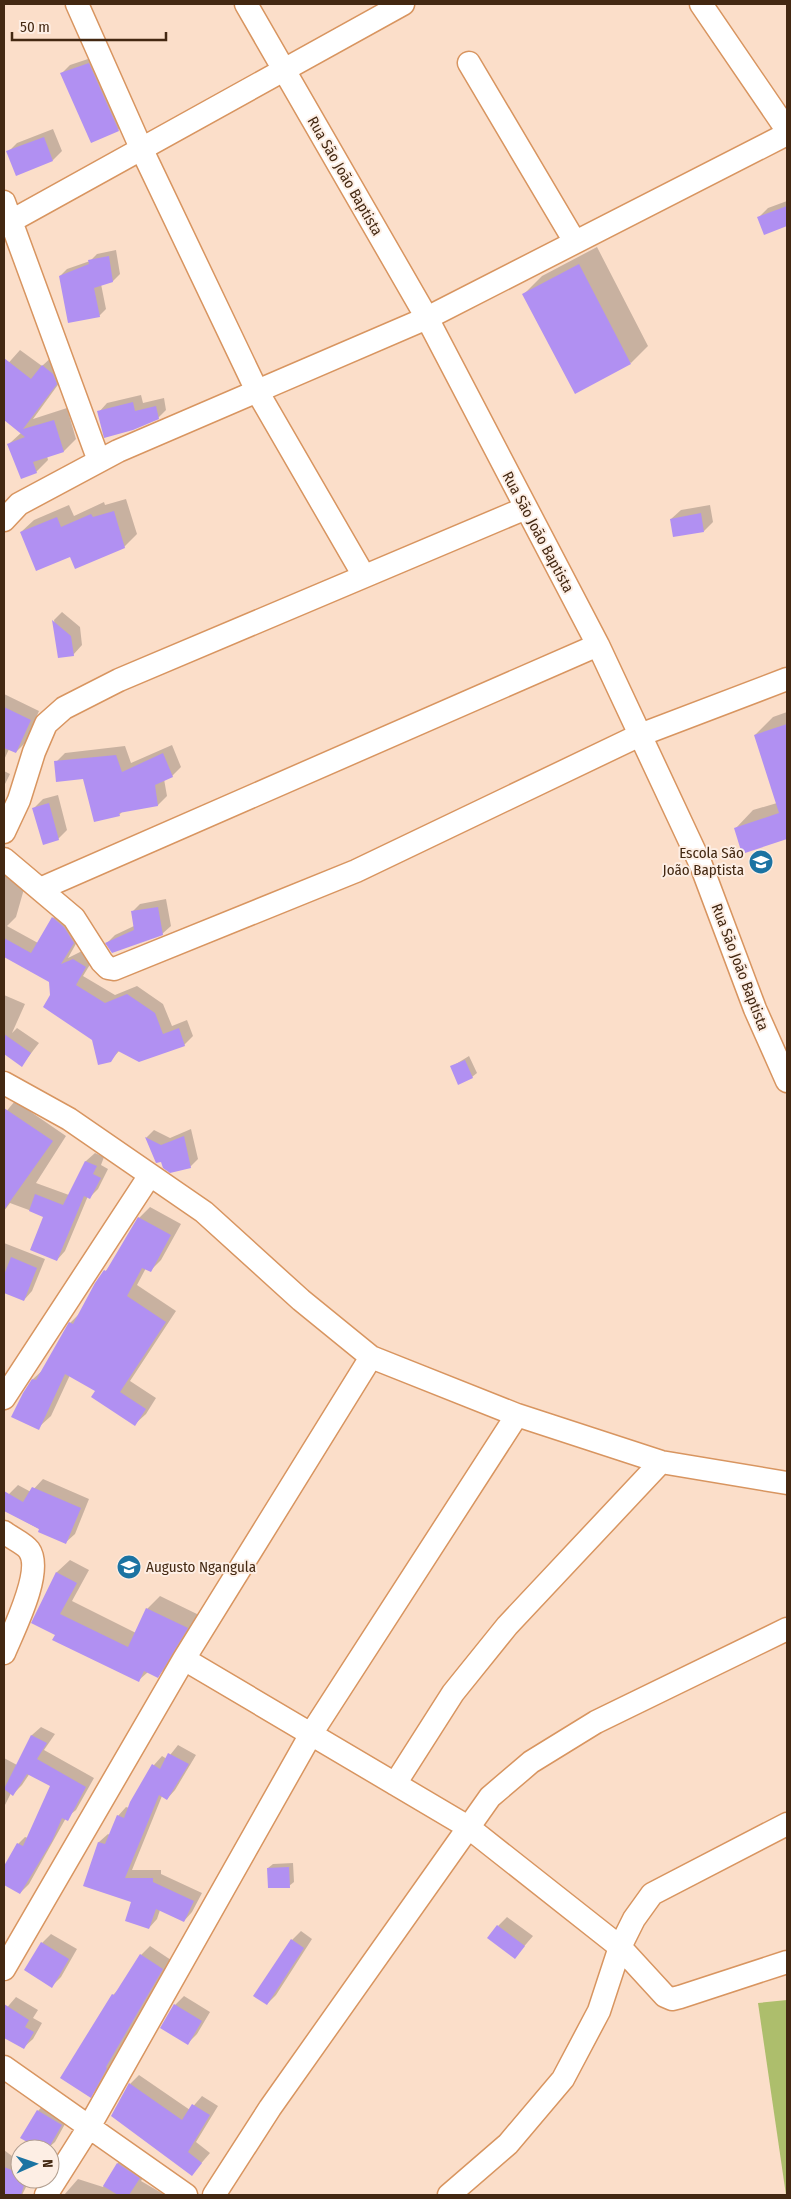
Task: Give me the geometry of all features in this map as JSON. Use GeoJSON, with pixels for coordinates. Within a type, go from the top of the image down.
{"type":"FeatureCollection","features":[{"type":"Feature","properties":{"kind":"street"},"geometry":{"type":"LineString","coordinates":[[77,4],[141,148],[257,391],[364,576]]}},
{"type":"Feature","properties":{"kind":"street","name":"Rua São João Baptista"},"geometry":{"type":"LineString","coordinates":[[246,4],[427,318],[598,645],[701,865],[755,1008],[787,1081]]}},
{"type":"Feature","properties":{"kind":"street"},"geometry":{"type":"LineString","coordinates":[[100,461],[6,216],[141,148],[403,4]]}},
{"type":"Feature","properties":{"kind":"street"},"geometry":{"type":"LineString","coordinates":[[4,520],[19,504],[100,461],[427,318],[787,132],[701,4]]}},
{"type":"Feature","properties":{"kind":"street"},"geometry":{"type":"LineString","coordinates":[[469,63],[575,242]]}},
{"type":"Feature","properties":{"kind":"street"},"geometry":{"type":"LineString","coordinates":[[4,832],[19,800],[34,752],[46,724],[64,708],[119,680],[526,508]]}},
{"type":"Feature","properties":{"kind":"street"},"geometry":{"type":"LineString","coordinates":[[40,890],[598,645]]}},
{"type":"Feature","properties":{"kind":"street"},"geometry":{"type":"LineString","coordinates":[[4,859],[74,918],[102,962],[108,968],[114,969],[356,872],[640,735],[787,679]]}},
{"type":"Feature","properties":{"kind":"street"},"geometry":{"type":"LineString","coordinates":[[4,1083],[69,1119],[204,1212],[301,1300],[371,1357],[516,1415],[661,1462],[787,1484]]}},
{"type":"Feature","properties":{"kind":"street"},"geometry":{"type":"LineString","coordinates":[[4,1398],[150,1175]]}},
{"type":"Feature","properties":{"kind":"street"},"geometry":{"type":"LineString","coordinates":[[4,1969],[184,1660],[371,1357]]}},
{"type":"Feature","properties":{"kind":"street"},"geometry":{"type":"LineString","coordinates":[[46,2195],[90,2128],[311,1734],[516,1415]]}},
{"type":"Feature","properties":{"kind":"street"},"geometry":{"type":"LineString","coordinates":[[395,1784],[453,1694],[506,1626],[661,1462]]}},
{"type":"Feature","properties":{"kind":"street"},"geometry":{"type":"LineString","coordinates":[[4,1532],[28,1549],[34,1560],[32,1581],[4,1653]]}},
{"type":"Feature","properties":{"kind":"street"},"geometry":{"type":"LineString","coordinates":[[214,2195],[270,2108],[490,1797],[531,1762],[596,1722],[787,1628]]}},
{"type":"Feature","properties":{"kind":"street"},"geometry":{"type":"LineString","coordinates":[[184,1660],[468,1827],[620,1947],[665,1996],[672,1998],[787,1962]]}},
{"type":"Feature","properties":{"kind":"street"},"geometry":{"type":"LineString","coordinates":[[449,2195],[508,2144],[563,2079],[599,2011],[620,1947],[634,1919],[652,1894],[787,1824]]}},
{"type":"Feature","properties":{"kind":"street"},"geometry":{"type":"LineString","coordinates":[[4,2067],[186,2195]]}},
{"type":"Feature","properties":{"kind":"green space"},"geometry":{"type":"Polygon","coordinates":[[[787,2000],[787,2195],[786,2195],[758,2003],[787,2000]]]}},
{"type":"Feature","properties":{"kind":"building"},"geometry":{"type":"Polygon","coordinates":[[[89,63],[119,131],[91,143],[60,73],[89,63]]]}},
{"type":"Feature","properties":{"kind":"building"},"geometry":{"type":"Polygon","coordinates":[[[44,137],[53,161],[16,176],[6,151],[44,137]]]}},
{"type":"Feature","properties":{"kind":"building"},"geometry":{"type":"Polygon","coordinates":[[[787,206],[787,226],[764,235],[757,217],[787,206]]]}},
{"type":"Feature","properties":{"kind":"building"},"geometry":{"type":"Polygon","coordinates":[[[109,256],[113,282],[94,288],[100,317],[68,323],[59,276],[89,264],[88,260],[109,256]]]}},
{"type":"Feature","properties":{"kind":"building"},"geometry":{"type":"Polygon","coordinates":[[[579,264],[631,364],[575,394],[522,294],[579,264]]]}},
{"type":"Feature","properties":{"kind":"building"},"geometry":{"type":"Polygon","coordinates":[[[4,358],[31,379],[42,365],[53,374],[57,384],[23,429],[54,420],[64,452],[33,462],[37,473],[21,479],[7,444],[25,437],[4,420],[4,358]]]}},
{"type":"Feature","properties":{"kind":"building"},"geometry":{"type":"Polygon","coordinates":[[[133,402],[135,411],[156,406],[159,419],[133,430],[104,438],[97,411],[133,402]]]}},
{"type":"Feature","properties":{"kind":"building"},"geometry":{"type":"Polygon","coordinates":[[[114,511],[125,548],[75,569],[70,557],[36,571],[20,532],[57,517],[61,527],[91,514],[93,517],[114,511]]]}},
{"type":"Feature","properties":{"kind":"building"},"geometry":{"type":"Polygon","coordinates":[[[701,513],[704,532],[673,537],[670,519],[701,513]]]}},
{"type":"Feature","properties":{"kind":"building"},"geometry":{"type":"Polygon","coordinates":[[[52,620],[71,636],[74,656],[58,658],[52,620]]]}},
{"type":"Feature","properties":{"kind":"building"},"geometry":{"type":"Polygon","coordinates":[[[4,707],[31,720],[16,753],[4,748],[4,707]]]}},
{"type":"Feature","properties":{"kind":"building"},"geometry":{"type":"Polygon","coordinates":[[[787,724],[787,839],[742,854],[734,828],[779,813],[754,735],[787,724]]]}},
{"type":"Feature","properties":{"kind":"building"},"geometry":{"type":"Polygon","coordinates":[[[163,753],[173,777],[155,785],[158,806],[119,813],[120,816],[94,822],[83,779],[56,782],[54,761],[116,755],[122,772],[163,753]]]}},
{"type":"Feature","properties":{"kind":"building"},"geometry":{"type":"Polygon","coordinates":[[[49,803],[59,840],[43,845],[32,808],[49,803]]]}},
{"type":"Feature","properties":{"kind":"building"},"geometry":{"type":"Polygon","coordinates":[[[158,907],[163,935],[112,953],[105,943],[134,930],[131,911],[158,907]]]}},
{"type":"Feature","properties":{"kind":"building"},"geometry":{"type":"Polygon","coordinates":[[[52,917],[64,927],[74,943],[61,964],[73,959],[86,967],[76,985],[105,1003],[127,994],[155,1013],[163,1034],[179,1028],[185,1046],[139,1062],[118,1051],[111,1062],[98,1065],[92,1040],[43,1007],[50,995],[49,982],[4,957],[4,938],[31,953],[52,917]]]}},
{"type":"Feature","properties":{"kind":"building"},"geometry":{"type":"Polygon","coordinates":[[[4,1034],[31,1053],[22,1067],[4,1054],[4,1034]]]}},
{"type":"Feature","properties":{"kind":"building"},"geometry":{"type":"Polygon","coordinates":[[[465,1060],[473,1078],[458,1085],[450,1066],[465,1060]]]}},
{"type":"Feature","properties":{"kind":"building"},"geometry":{"type":"Polygon","coordinates":[[[4,1108],[53,1141],[4,1210],[4,1108]]]}},
{"type":"Feature","properties":{"kind":"building"},"geometry":{"type":"Polygon","coordinates":[[[184,1136],[191,1168],[170,1173],[163,1168],[161,1162],[156,1163],[145,1137],[161,1145],[184,1136]]]}},
{"type":"Feature","properties":{"kind":"building"},"geometry":{"type":"Polygon","coordinates":[[[85,1161],[97,1166],[93,1174],[101,1178],[90,1199],[84,1196],[57,1261],[30,1250],[43,1217],[29,1211],[35,1194],[63,1205],[85,1161]]]}},
{"type":"Feature","properties":{"kind":"building"},"geometry":{"type":"Polygon","coordinates":[[[138,1217],[171,1235],[151,1272],[142,1268],[127,1296],[166,1322],[120,1392],[146,1409],[135,1426],[91,1397],[95,1391],[65,1374],[39,1430],[11,1417],[23,1393],[32,1379],[36,1380],[69,1322],[73,1324],[95,1283],[104,1270],[106,1271],[138,1217]]]}},
{"type":"Feature","properties":{"kind":"building"},"geometry":{"type":"Polygon","coordinates":[[[11,1257],[37,1268],[24,1301],[4,1293],[4,1275],[11,1257]]]}},
{"type":"Feature","properties":{"kind":"building"},"geometry":{"type":"Polygon","coordinates":[[[32,1487],[81,1508],[66,1544],[38,1532],[39,1529],[4,1511],[4,1491],[23,1502],[32,1487]]]}},
{"type":"Feature","properties":{"kind":"building"},"geometry":{"type":"Polygon","coordinates":[[[56,1572],[77,1583],[60,1614],[128,1647],[146,1608],[188,1628],[158,1678],[144,1671],[139,1682],[52,1640],[55,1635],[31,1623],[56,1572]]]}},
{"type":"Feature","properties":{"kind":"building"},"geometry":{"type":"Polygon","coordinates":[[[31,1735],[47,1743],[37,1759],[86,1787],[68,1821],[62,1818],[52,1841],[20,1894],[4,1885],[4,1866],[17,1843],[23,1846],[50,1786],[27,1774],[13,1796],[4,1789],[31,1735]]]}},
{"type":"Feature","properties":{"kind":"building"},"geometry":{"type":"Polygon","coordinates":[[[168,1753],[189,1764],[167,1800],[159,1795],[125,1878],[153,1878],[153,1882],[194,1901],[184,1922],[156,1909],[149,1929],[125,1921],[131,1902],[83,1886],[98,1842],[105,1844],[117,1815],[124,1818],[130,1802],[152,1764],[160,1769],[168,1753]]]}},
{"type":"Feature","properties":{"kind":"building"},"geometry":{"type":"Polygon","coordinates":[[[289,1867],[290,1888],[268,1888],[267,1868],[289,1867]]]}},
{"type":"Feature","properties":{"kind":"building"},"geometry":{"type":"Polygon","coordinates":[[[497,1925],[525,1946],[515,1959],[487,1938],[497,1925]]]}},
{"type":"Feature","properties":{"kind":"building"},"geometry":{"type":"Polygon","coordinates":[[[291,1939],[304,1948],[267,2005],[253,1996],[291,1939]]]}},
{"type":"Feature","properties":{"kind":"building"},"geometry":{"type":"Polygon","coordinates":[[[41,1942],[69,1959],[52,1988],[24,1970],[41,1942]]]}},
{"type":"Feature","properties":{"kind":"building"},"geometry":{"type":"Polygon","coordinates":[[[140,1954],[163,1969],[106,2067],[91,2098],[60,2078],[112,1994],[114,1995],[140,1954]]]}},
{"type":"Feature","properties":{"kind":"building"},"geometry":{"type":"Polygon","coordinates":[[[4,2004],[29,2020],[25,2027],[34,2032],[24,2049],[4,2038],[4,2004]]]}},
{"type":"Feature","properties":{"kind":"building"},"geometry":{"type":"Polygon","coordinates":[[[174,2004],[202,2021],[188,2045],[160,2028],[174,2004]]]}},
{"type":"Feature","properties":{"kind":"building"},"geometry":{"type":"Polygon","coordinates":[[[129,2083],[182,2120],[192,2104],[210,2115],[188,2152],[202,2163],[192,2176],[111,2116],[129,2083]]]}},
{"type":"Feature","properties":{"kind":"building"},"geometry":{"type":"Polygon","coordinates":[[[37,2110],[62,2125],[54,2139],[20,2138],[37,2110]]]}},
{"type":"Feature","properties":{"kind":"building"},"geometry":{"type":"Polygon","coordinates":[[[117,2163],[140,2178],[129,2195],[118,2195],[103,2186],[117,2163]]]}},
{"type":"Feature","properties":{"kind":"building"},"geometry":{"type":"Polygon","coordinates":[[[4,2167],[10,2169],[10,2189],[23,2189],[21,2195],[4,2195],[4,2167]]]}},
{"type":"Feature","properties":{"kind":"place","name":"Escola São João Baptista"},"geometry":{"type":"Point","coordinates":[761,862]}},
{"type":"Feature","properties":{"kind":"place","name":"Augusto Ngangula"},"geometry":{"type":"Point","coordinates":[129,1567]}}]}
